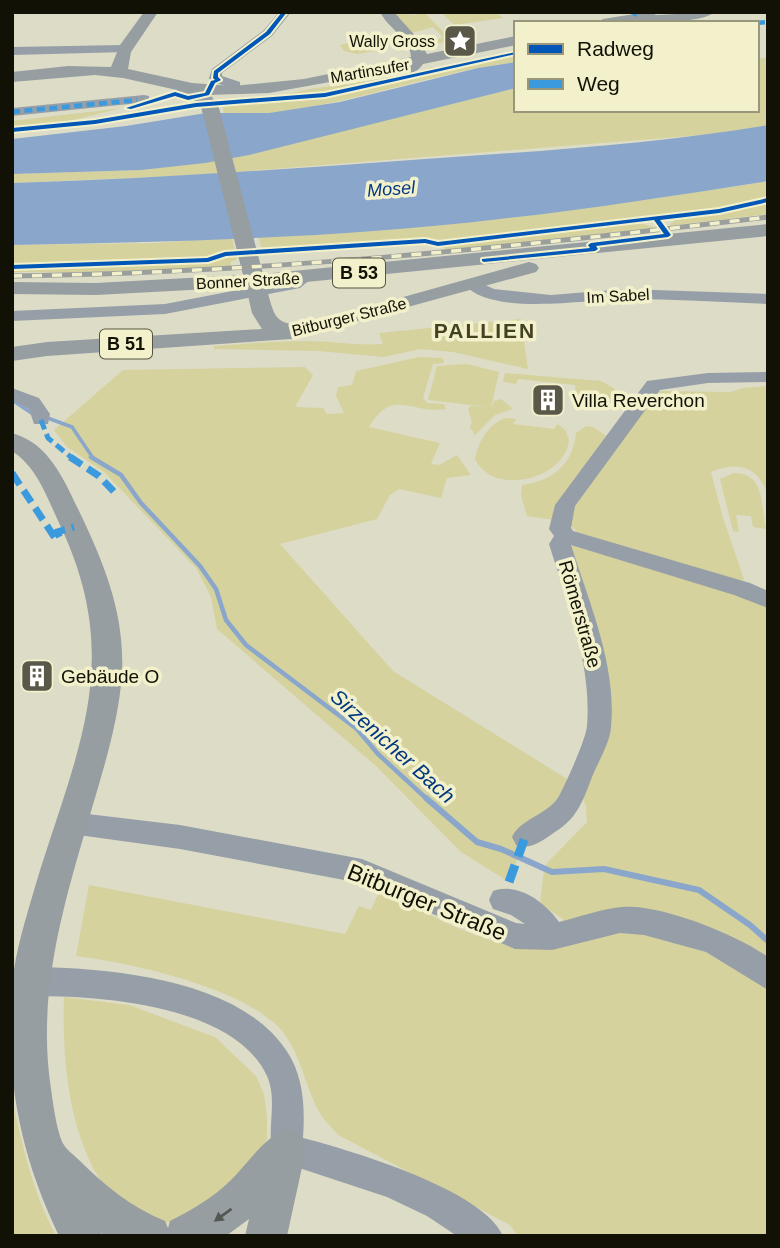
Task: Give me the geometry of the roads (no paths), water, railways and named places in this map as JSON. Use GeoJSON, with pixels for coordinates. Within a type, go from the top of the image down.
{"type":"FeatureCollection","features":[{"type":"Feature","properties":{"kind":"main road"},"geometry":{"type":"LineString","coordinates":[[12,72],[99,60],[123,50],[135,38],[151,12]]}},
{"type":"Feature","properties":{"kind":"main road"},"geometry":{"type":"LineString","coordinates":[[387,12],[418,54]]}},
{"type":"Feature","properties":{"kind":"main road"},"geometry":{"type":"LineString","coordinates":[[616,21],[675,12]]}},
{"type":"Feature","properties":{"kind":"main road"},"geometry":{"type":"LineString","coordinates":[[646,21],[708,12]]}},
{"type":"Feature","properties":{"kind":"main road"},"geometry":{"type":"LineString","coordinates":[[418,54],[514,38]]}},
{"type":"Feature","properties":{"kind":"main road"},"geometry":{"type":"LineString","coordinates":[[418,54],[514,38]]}},
{"type":"Feature","properties":{"kind":"main road"},"geometry":{"type":"LineString","coordinates":[[121,70],[123,50]]}},
{"type":"Feature","properties":{"kind":"main road","name":"Martinsufer"},"geometry":{"type":"LineString","coordinates":[[219,95],[396,73],[409,69],[418,54]]}},
{"type":"Feature","properties":{"kind":"main road","name":"Martinsufer"},"geometry":{"type":"LineString","coordinates":[[219,95],[418,54]]}},
{"type":"Feature","properties":{"kind":"main road"},"geometry":{"type":"LineString","coordinates":[[72,64],[121,70],[198,85],[219,95]]}},
{"type":"Feature","properties":{"kind":"main road"},"geometry":{"type":"LineString","coordinates":[[12,77],[75,70],[121,70],[165,84],[219,95]]}},
{"type":"Feature","properties":{"kind":"main road"},"geometry":{"type":"LineString","coordinates":[[219,95],[263,313],[272,327],[291,332]]}},
{"type":"Feature","properties":{"kind":"main road","name":"B 51"},"geometry":{"type":"LineString","coordinates":[[595,249],[768,230]]}},
{"type":"Feature","properties":{"kind":"main road","name":"Bonner Straße"},"geometry":{"type":"LineString","coordinates":[[12,288],[107,289],[304,278],[595,249]]}},
{"type":"Feature","properties":{"kind":"main road","name":"Bitburger Straße"},"geometry":{"type":"LineString","coordinates":[[12,354],[47,349],[291,332],[332,324],[595,249]]}},
{"type":"Feature","properties":{"kind":"main road"},"geometry":{"type":"LineString","coordinates":[[424,267],[497,277],[504,268],[484,260]]}},
{"type":"Feature","properties":{"kind":"main road"},"geometry":{"type":"LineString","coordinates":[[424,267],[450,275],[453,285],[447,292]]}},
{"type":"Feature","properties":{"kind":"main road"},"geometry":{"type":"LineString","coordinates":[[240,336],[260,326],[263,313]]}},
{"type":"Feature","properties":{"kind":"main road"},"geometry":{"type":"LineString","coordinates":[[12,441],[32,453],[50,477],[90,564],[106,629],[106,699],[33,968],[26,1032],[32,1089],[46,1154],[60,1197],[81,1236]]}},
{"type":"Feature","properties":{"kind":"main road"},"geometry":{"type":"LineString","coordinates":[[12,1068],[26,1032]]}},
{"type":"Feature","properties":{"kind":"main road"},"geometry":{"type":"LineString","coordinates":[[185,1236],[210,1224],[245,1199],[286,1149]]}},
{"type":"Feature","properties":{"kind":"main road"},"geometry":{"type":"LineString","coordinates":[[266,1236],[286,1149]]}},
{"type":"Feature","properties":{"kind":"main road"},"geometry":{"type":"LineString","coordinates":[[46,1154],[92,1203],[125,1227],[150,1236]]}},
{"type":"Feature","properties":{"kind":"street"},"geometry":{"type":"LineString","coordinates":[[219,95],[216,72],[268,33],[285,12]]}},
{"type":"Feature","properties":{"kind":"street"},"geometry":{"type":"LineString","coordinates":[[12,51],[123,50]]}},
{"type":"Feature","properties":{"kind":"street"},"geometry":{"type":"LineString","coordinates":[[12,112],[144,99]]}},
{"type":"Feature","properties":{"kind":"street"},"geometry":{"type":"LineString","coordinates":[[12,316],[165,309],[294,284],[304,278]]}},
{"type":"Feature","properties":{"kind":"street","name":"Im Sabel"},"geometry":{"type":"LineString","coordinates":[[472,284],[490,294],[551,300],[625,294],[768,299]]}},
{"type":"Feature","properties":{"kind":"street","name":"Römerstraße"},"geometry":{"type":"LineString","coordinates":[[525,837],[553,819],[568,805],[599,730],[598,679],[584,620],[560,544],[566,536],[560,529],[565,505],[654,385],[708,378],[768,377]]}},
{"type":"Feature","properties":{"kind":"street"},"geometry":{"type":"LineString","coordinates":[[12,394],[30,400],[41,417]]}},
{"type":"Feature","properties":{"kind":"street"},"geometry":{"type":"LineString","coordinates":[[566,536],[742,589],[768,600]]}},
{"type":"Feature","properties":{"kind":"street","name":"Bitburger Straße"},"geometry":{"type":"LineString","coordinates":[[71,823],[180,837],[362,871],[514,936],[533,939],[552,937]]}},
{"type":"Feature","properties":{"kind":"street","name":"Bitburger Straße"},"geometry":{"type":"LineString","coordinates":[[473,917],[489,911],[506,891],[534,913],[552,937]]}},
{"type":"Feature","properties":{"kind":"street"},"geometry":{"type":"LineString","coordinates":[[552,937],[623,919],[638,921],[693,932],[725,945],[768,976]]}},
{"type":"Feature","properties":{"kind":"street"},"geometry":{"type":"LineString","coordinates":[[12,983],[40,980],[136,989],[193,1003],[228,1019],[254,1037],[276,1060],[288,1094],[286,1149],[371,1172],[424,1194],[486,1236]]}},
{"type":"Feature","properties":{"kind":"water"},"geometry":{"type":"Polygon","coordinates":[[[514,62],[514,89],[249,155],[205,163],[141,170],[12,174],[12,139],[126,126],[206,113],[269,113],[340,102],[478,68],[514,62]]]}},
{"type":"Feature","properties":{"kind":"water","name":"Mosel"},"geometry":{"type":"Polygon","coordinates":[[[768,125],[768,181],[668,197],[567,211],[378,231],[12,245],[12,183],[218,173],[554,150],[768,125]]]}},
{"type":"Feature","properties":{"kind":"waterway","name":"Sirzenicher Bach"},"geometry":{"type":"LineString","coordinates":[[12,400],[33,414]]}},
{"type":"Feature","properties":{"kind":"waterway","name":"Sirzenicher Bach"},"geometry":{"type":"LineString","coordinates":[[45,417],[72,427],[93,458]]}},
{"type":"Feature","properties":{"kind":"waterway","name":"Sirzenicher Bach"},"geometry":{"type":"LineString","coordinates":[[91,457],[121,475],[141,503],[200,566],[216,589],[226,620],[246,645],[357,729],[378,754],[428,800]]}},
{"type":"Feature","properties":{"kind":"waterway","name":"Sirzenicher Bach"},"geometry":{"type":"LineString","coordinates":[[426,798],[477,842],[501,849],[552,872],[604,869],[699,890],[750,925],[768,941]]}},
{"type":"Feature","properties":{"kind":"railway"},"geometry":{"type":"LineString","coordinates":[[12,276],[202,270],[391,257],[768,217]]}},
{"type":"Feature","properties":{"kind":"place","name":"Wally Gross"},"geometry":{"type":"Point","coordinates":[460,41]}},
{"type":"Feature","properties":{"kind":"place","name":"Villa Reverchon"},"geometry":{"type":"Point","coordinates":[548,400]}},
{"type":"Feature","properties":{"kind":"place","name":"Gebäude O"},"geometry":{"type":"Point","coordinates":[37,676]}},
{"type":"Feature","properties":{"kind":"district","name":"PALLIEN"},"geometry":{"type":"Point","coordinates":[485,330]}}]}
